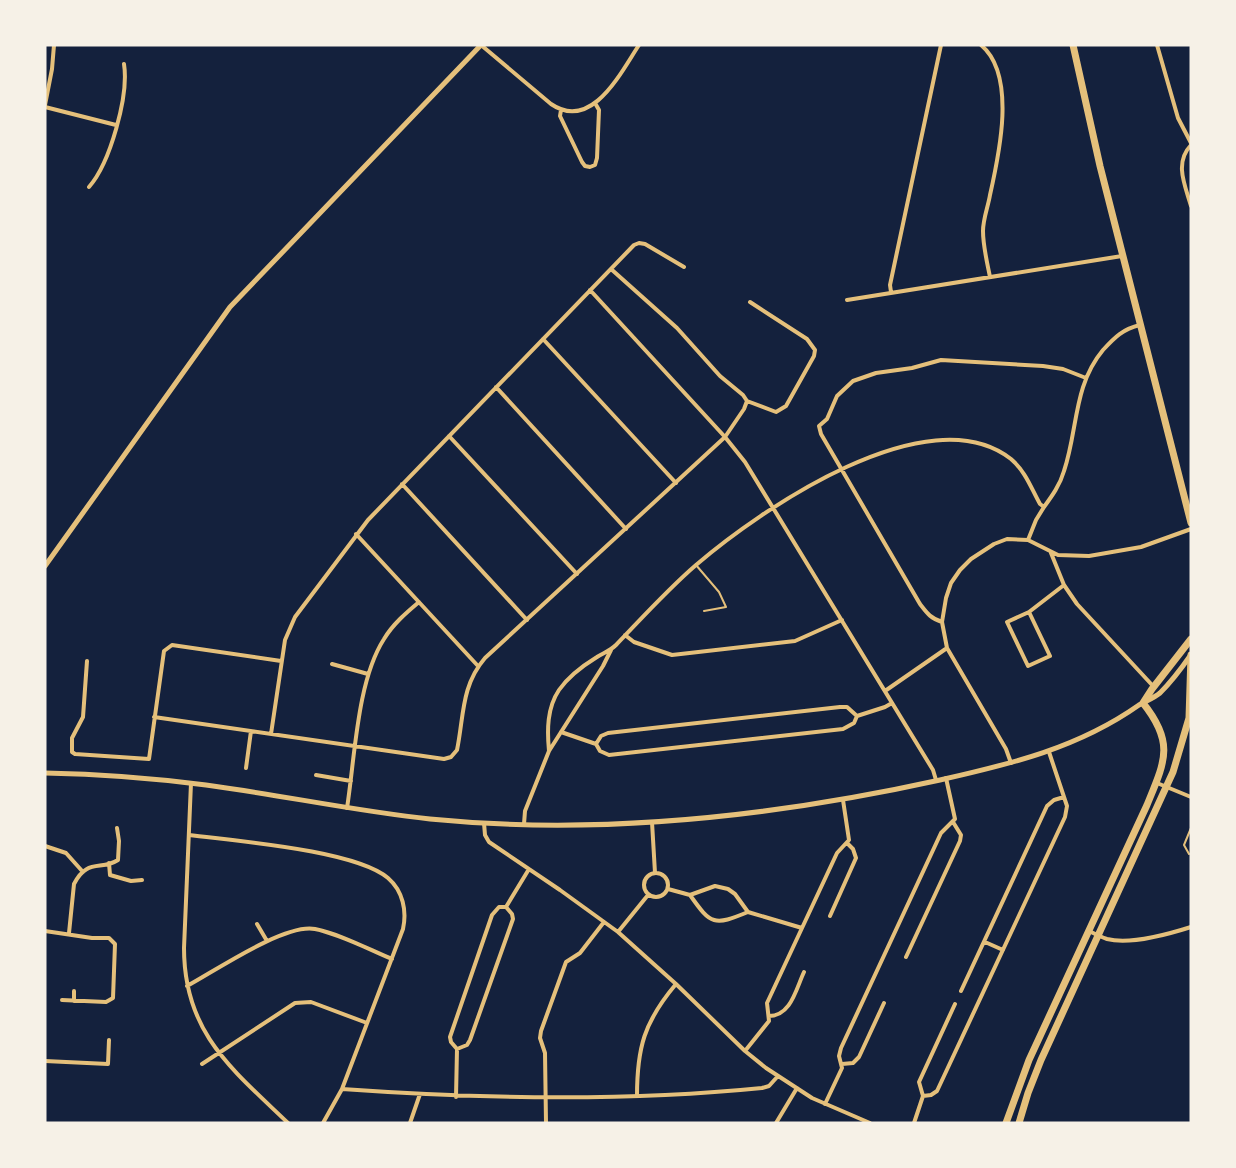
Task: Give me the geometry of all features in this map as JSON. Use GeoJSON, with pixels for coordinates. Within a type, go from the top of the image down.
{"type":"FeatureCollection","features":[{"type":"Feature","properties":{"kind":"highway"},"geometry":{"type":"LineString","coordinates":[[1073,45],[1100,166],[1191,523]]}},
{"type":"Feature","properties":{"kind":"highway"},"geometry":{"type":"LineString","coordinates":[[1006,1123],[1029,1060],[1156,783],[1164,758],[1163,736],[1159,725],[1143,703],[1191,639]]}},
{"type":"Feature","properties":{"kind":"highway"},"geometry":{"type":"LineString","coordinates":[[1019,1123],[1041,1060],[1167,787],[1187,729],[1191,702],[1191,656]]}},
{"type":"Feature","properties":{"kind":"street"},"geometry":{"type":"LineString","coordinates":[[54,45],[45,106],[116,125]]}},
{"type":"Feature","properties":{"kind":"street"},"geometry":{"type":"LineString","coordinates":[[45,566],[230,307],[481,45],[551,104],[561,110],[576,111],[595,103],[609,90],[639,45]]}},
{"type":"Feature","properties":{"kind":"street"},"geometry":{"type":"LineString","coordinates":[[891,292],[890,285],[941,45]]}},
{"type":"Feature","properties":{"kind":"street"},"geometry":{"type":"LineString","coordinates":[[981,45],[988,50],[996,63],[1002,109],[1001,139],[983,230],[990,277]]}},
{"type":"Feature","properties":{"kind":"street"},"geometry":{"type":"LineString","coordinates":[[1157,45],[1178,118],[1191,144],[1184,153],[1181,166],[1191,206]]}},
{"type":"Feature","properties":{"kind":"street"},"geometry":{"type":"LineString","coordinates":[[89,187],[100,172],[116,125],[124,92],[126,75],[124,64]]}},
{"type":"Feature","properties":{"kind":"street"},"geometry":{"type":"LineString","coordinates":[[561,110],[560,116],[582,162],[585,166],[590,167],[595,165],[597,159],[599,110],[595,103]]}},
{"type":"Feature","properties":{"kind":"street"},"geometry":{"type":"LineString","coordinates":[[272,734],[285,640],[295,617],[356,534],[634,245],[645,244],[684,267]]}},
{"type":"Feature","properties":{"kind":"street"},"geometry":{"type":"LineString","coordinates":[[848,300],[1123,256]]}},
{"type":"Feature","properties":{"kind":"street"},"geometry":{"type":"LineString","coordinates":[[154,717],[444,759],[451,757],[457,750],[467,689],[471,676],[478,666],[725,437],[747,401],[744,395],[720,376],[677,328],[611,269]]}},
{"type":"Feature","properties":{"kind":"street"},"geometry":{"type":"LineString","coordinates":[[590,290],[725,437],[745,462],[933,770],[936,780]]}},
{"type":"Feature","properties":{"kind":"street"},"geometry":{"type":"LineString","coordinates":[[747,401],[771,411],[782,410],[802,381],[815,350],[807,339],[750,302]]}},
{"type":"Feature","properties":{"kind":"street"},"geometry":{"type":"LineString","coordinates":[[1028,540],[1036,520],[1054,494],[1064,472],[1078,402],[1095,360],[1124,330],[1140,325]]}},
{"type":"Feature","properties":{"kind":"street"},"geometry":{"type":"LineString","coordinates":[[543,339],[676,483]]}},
{"type":"Feature","properties":{"kind":"street"},"geometry":{"type":"LineString","coordinates":[[942,622],[927,615],[819,429],[821,423],[829,416],[837,396],[853,381],[876,373],[912,369],[941,360],[1043,366],[1063,369],[1086,378]]}},
{"type":"Feature","properties":{"kind":"street"},"geometry":{"type":"LineString","coordinates":[[496,387],[626,529]]}},
{"type":"Feature","properties":{"kind":"street"},"geometry":{"type":"LineString","coordinates":[[449,436],[577,574]]}},
{"type":"Feature","properties":{"kind":"street"},"geometry":{"type":"LineString","coordinates":[[549,751],[550,709],[560,689],[571,677],[611,649],[696,565],[773,508],[842,469],[880,453],[911,444],[942,440],[969,441],[991,447],[1016,464],[1044,507]]}},
{"type":"Feature","properties":{"kind":"street"},"geometry":{"type":"LineString","coordinates":[[402,484],[526,620]]}},
{"type":"Feature","properties":{"kind":"street"},"geometry":{"type":"LineString","coordinates":[[1011,763],[1006,749],[947,648],[942,622],[943,608],[951,583],[960,570],[971,558],[1007,539],[1028,540],[1051,553],[1065,557],[1107,554],[1141,547],[1191,529]]}},
{"type":"Feature","properties":{"kind":"street"},"geometry":{"type":"LineString","coordinates":[[356,534],[478,666]]}},
{"type":"Feature","properties":{"kind":"street"},"geometry":{"type":"LineString","coordinates":[[1051,553],[1064,585],[1077,604],[1153,687]]}},
{"type":"Feature","properties":{"kind":"street"},"geometry":{"type":"LineString","coordinates":[[1029,612],[1050,656],[1028,666],[1007,622],[1029,612],[1064,585]]}},
{"type":"Feature","properties":{"kind":"street"},"geometry":{"type":"LineString","coordinates":[[347,809],[368,674],[386,636],[419,602]]}},
{"type":"Feature","properties":{"kind":"street"},"geometry":{"type":"LineString","coordinates":[[626,635],[634,642],[672,655],[795,641],[842,620]]}},
{"type":"Feature","properties":{"kind":"street"},"geometry":{"type":"LineString","coordinates":[[87,661],[83,717],[71,743],[72,752],[149,759],[164,651],[167,647],[172,645],[281,661]]}},
{"type":"Feature","properties":{"kind":"street"},"geometry":{"type":"LineString","coordinates":[[885,691],[947,648]]}},
{"type":"Feature","properties":{"kind":"street"},"geometry":{"type":"LineString","coordinates":[[524,825],[525,811],[549,751],[611,649]]}},
{"type":"Feature","properties":{"kind":"street"},"geometry":{"type":"LineString","coordinates":[[45,773],[117,776],[191,783],[347,809],[484,823],[578,825],[738,815],[843,800],[1011,763],[1049,752],[1097,732],[1158,695],[1191,656]]}},
{"type":"Feature","properties":{"kind":"street"},"geometry":{"type":"LineString","coordinates":[[332,664],[368,674]]}},
{"type":"Feature","properties":{"kind":"street"},"geometry":{"type":"LineString","coordinates":[[561,732],[596,744],[600,751],[609,756],[843,729],[854,723],[857,716],[892,703]]}},
{"type":"Feature","properties":{"kind":"street"},"geometry":{"type":"LineString","coordinates":[[596,744],[601,736],[608,733],[798,711],[847,707],[857,716]]}},
{"type":"Feature","properties":{"kind":"street"},"geometry":{"type":"LineString","coordinates":[[246,768],[251,731]]}},
{"type":"Feature","properties":{"kind":"street"},"geometry":{"type":"LineString","coordinates":[[923,1096],[937,1091],[1065,816],[1067,806],[1049,752]]}},
{"type":"Feature","properties":{"kind":"street"},"geometry":{"type":"LineString","coordinates":[[316,775],[351,781]]}},
{"type":"Feature","properties":{"kind":"street"},"geometry":{"type":"LineString","coordinates":[[825,1104],[841,1072],[839,1052],[850,1026],[941,833],[953,822],[955,815],[946,778]]}},
{"type":"Feature","properties":{"kind":"street"},"geometry":{"type":"LineString","coordinates":[[191,783],[184,948],[187,986],[199,1022],[218,1053],[288,1123]]}},
{"type":"Feature","properties":{"kind":"street"},"geometry":{"type":"LineString","coordinates":[[1156,783],[1191,796]]}},
{"type":"Feature","properties":{"kind":"street"},"geometry":{"type":"LineString","coordinates":[[961,991],[1047,806],[1054,800],[1064,797]]}},
{"type":"Feature","properties":{"kind":"street"},"geometry":{"type":"LineString","coordinates":[[745,1051],[767,1024],[769,1016],[767,1003],[837,852],[847,843],[849,836],[843,800]]}},
{"type":"Feature","properties":{"kind":"street"},"geometry":{"type":"LineString","coordinates":[[652,822],[655,873]]}},
{"type":"Feature","properties":{"kind":"street"},"geometry":{"type":"LineString","coordinates":[[906,957],[960,841],[959,830],[953,822]]}},
{"type":"Feature","properties":{"kind":"street"},"geometry":{"type":"LineString","coordinates":[[484,823],[485,835],[489,842],[618,932],[745,1051],[778,1077],[825,1104],[870,1123]]}},
{"type":"Feature","properties":{"kind":"street"},"geometry":{"type":"LineString","coordinates":[[69,933],[74,884],[82,872],[95,865],[114,863],[119,856],[117,828]]}},
{"type":"Feature","properties":{"kind":"street"},"geometry":{"type":"LineString","coordinates":[[189,835],[306,851],[356,863],[382,874],[397,888],[404,908],[403,928],[342,1089],[323,1123]]}},
{"type":"Feature","properties":{"kind":"street"},"geometry":{"type":"LineString","coordinates":[[830,916],[856,858],[853,849],[847,843]]}},
{"type":"Feature","properties":{"kind":"street"},"geometry":{"type":"LineString","coordinates":[[45,846],[66,853],[82,872]]}},
{"type":"Feature","properties":{"kind":"street"},"geometry":{"type":"LineString","coordinates":[[109,863],[110,875],[131,881],[142,880]]}},
{"type":"Feature","properties":{"kind":"street"},"geometry":{"type":"LineString","coordinates":[[506,907],[529,869]]}},
{"type":"Feature","properties":{"kind":"street"},"geometry":{"type":"LineString","coordinates":[[655,873],[666,878],[668,889]]}},
{"type":"Feature","properties":{"kind":"street"},"geometry":{"type":"LineString","coordinates":[[648,895],[644,888],[645,880],[655,873]]}},
{"type":"Feature","properties":{"kind":"street"},"geometry":{"type":"LineString","coordinates":[[668,889],[690,895],[714,886],[728,889],[735,894],[748,912],[802,928]]}},
{"type":"Feature","properties":{"kind":"street"},"geometry":{"type":"LineString","coordinates":[[648,895],[660,897],[668,889]]}},
{"type":"Feature","properties":{"kind":"street"},"geometry":{"type":"LineString","coordinates":[[618,932],[648,895]]}},
{"type":"Feature","properties":{"kind":"street"},"geometry":{"type":"LineString","coordinates":[[690,895],[706,917],[714,920],[726,921],[748,912]]}},
{"type":"Feature","properties":{"kind":"street"},"geometry":{"type":"LineString","coordinates":[[456,1096],[457,1049],[450,1037],[495,910],[499,907],[506,907],[513,918],[493,976],[468,1045],[457,1049]]}},
{"type":"Feature","properties":{"kind":"street"},"geometry":{"type":"LineString","coordinates":[[546,1123],[545,1053],[540,1038],[541,1031],[566,962],[580,952],[604,922]]}},
{"type":"Feature","properties":{"kind":"street"},"geometry":{"type":"LineString","coordinates":[[257,924],[267,941]]}},
{"type":"Feature","properties":{"kind":"street"},"geometry":{"type":"LineString","coordinates":[[1089,931],[1113,939],[1133,939],[1191,927]]}},
{"type":"Feature","properties":{"kind":"street"},"geometry":{"type":"LineString","coordinates":[[187,986],[267,941],[292,930],[315,929],[392,959]]}},
{"type":"Feature","properties":{"kind":"street"},"geometry":{"type":"LineString","coordinates":[[45,931],[92,938],[109,938],[115,944],[113,998],[106,1002],[62,1000]]}},
{"type":"Feature","properties":{"kind":"street"},"geometry":{"type":"LineString","coordinates":[[984,942],[1003,950]]}},
{"type":"Feature","properties":{"kind":"street"},"geometry":{"type":"LineString","coordinates":[[769,1016],[778,1016],[787,1010],[804,972]]}},
{"type":"Feature","properties":{"kind":"street"},"geometry":{"type":"LineString","coordinates":[[637,1096],[638,1058],[643,1039],[656,1011],[676,984]]}},
{"type":"Feature","properties":{"kind":"street"},"geometry":{"type":"LineString","coordinates":[[74,991],[74,1001]]}},
{"type":"Feature","properties":{"kind":"street"},"geometry":{"type":"LineString","coordinates":[[202,1064],[294,1003],[311,1002],[367,1023]]}},
{"type":"Feature","properties":{"kind":"street"},"geometry":{"type":"LineString","coordinates":[[842,1064],[853,1063],[860,1057],[884,1004]]}},
{"type":"Feature","properties":{"kind":"street"},"geometry":{"type":"LineString","coordinates":[[914,1123],[923,1096],[919,1082],[955,1004]]}},
{"type":"Feature","properties":{"kind":"street"},"geometry":{"type":"LineString","coordinates":[[45,1062],[108,1064],[109,1040]]}},
{"type":"Feature","properties":{"kind":"street"},"geometry":{"type":"LineString","coordinates":[[342,1089],[456,1096],[546,1098],[637,1096],[766,1087],[778,1077]]}},
{"type":"Feature","properties":{"kind":"street"},"geometry":{"type":"LineString","coordinates":[[776,1123],[798,1088]]}},
{"type":"Feature","properties":{"kind":"street"},"geometry":{"type":"LineString","coordinates":[[410,1123],[420,1094]]}},
{"type":"Feature","properties":{"kind":"lane"},"geometry":{"type":"LineString","coordinates":[[696,565],[719,592],[726,607],[704,611]]}},
{"type":"Feature","properties":{"kind":"lane"},"geometry":{"type":"LineString","coordinates":[[1189,854],[1184,845],[1191,828]]}}]}
